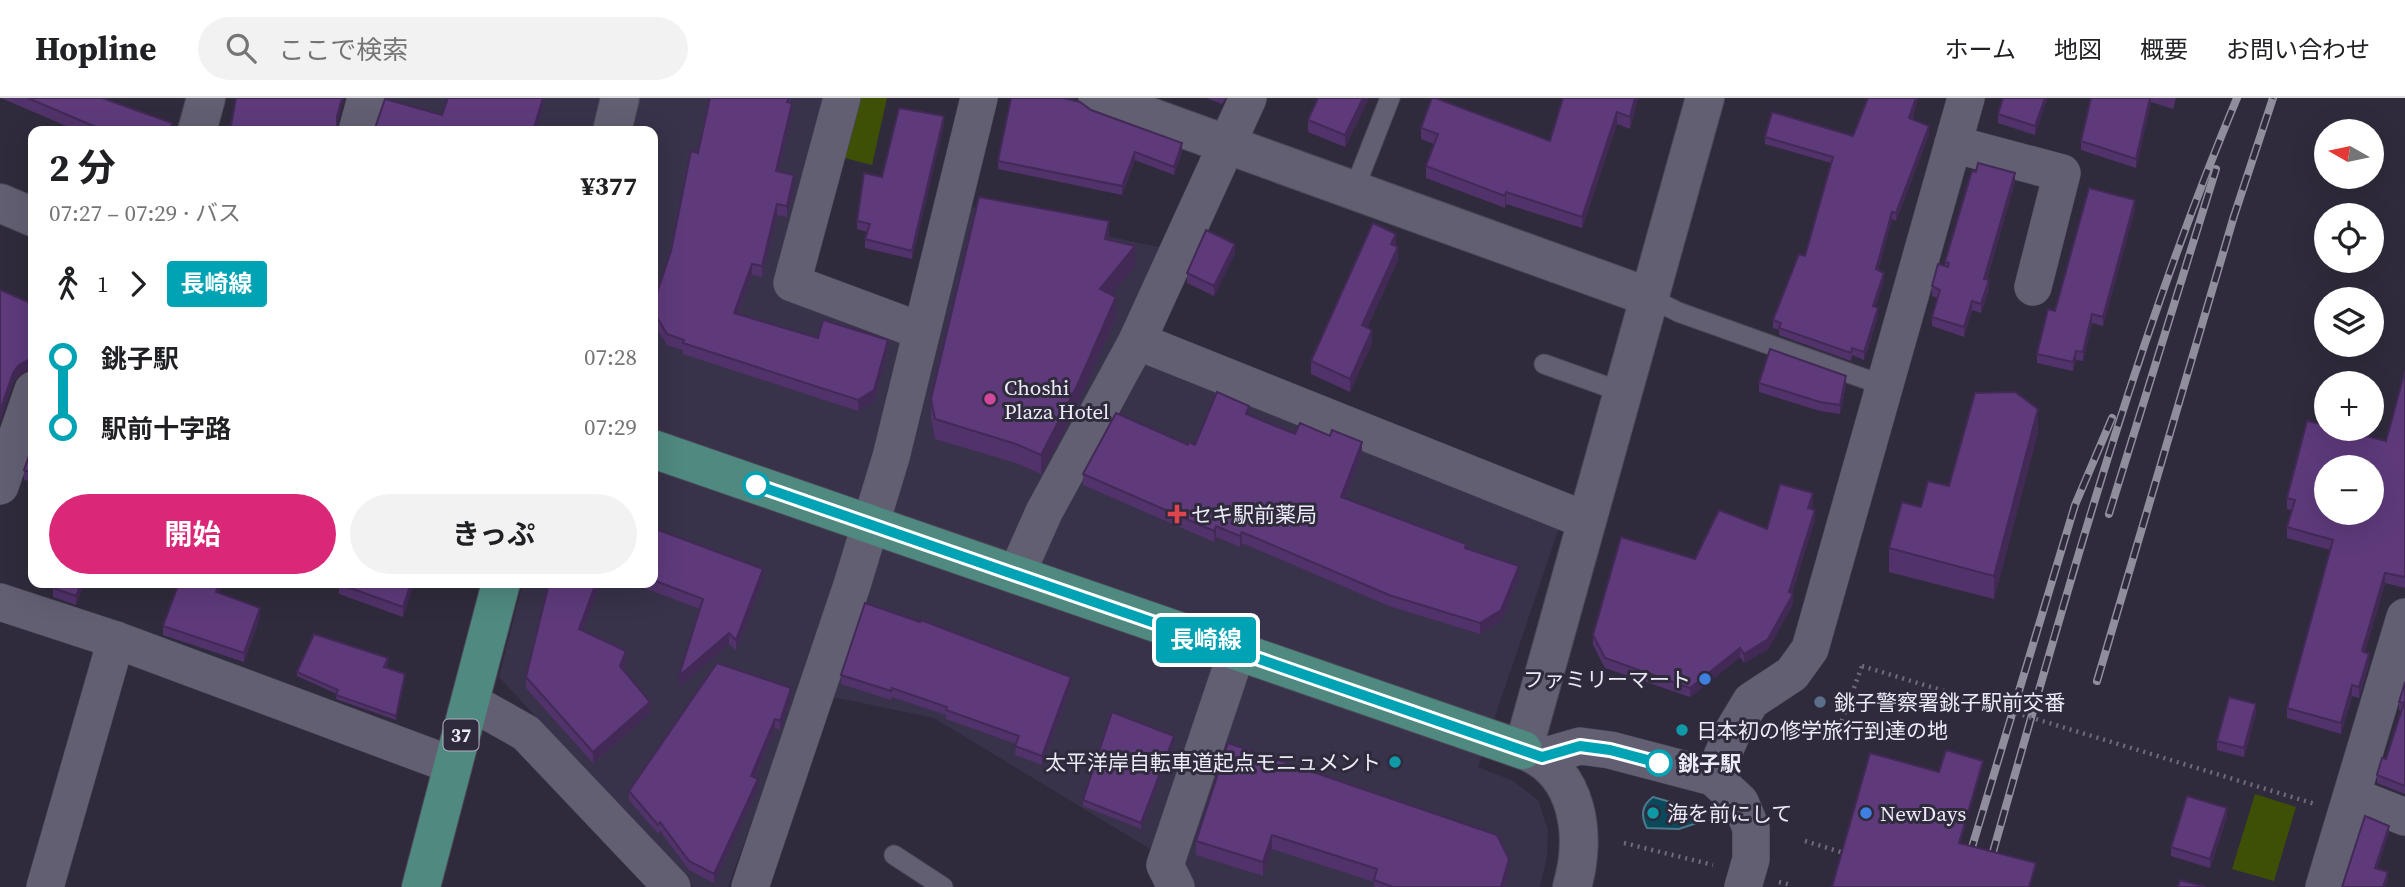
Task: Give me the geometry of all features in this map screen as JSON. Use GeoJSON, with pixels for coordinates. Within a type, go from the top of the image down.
{"type":"FeatureCollection","features":[{"type":"Feature","properties":{"kind":"main road"},"geometry":{"type":"LineString","coordinates":[[658,451],[1533,753]]}},
{"type":"Feature","properties":{"kind":"main road","name":"37"},"geometry":{"type":"LineString","coordinates":[[421,887],[500,588]]}},
{"type":"Feature","properties":{"kind":"street"},"geometry":{"type":"LineString","coordinates":[[198,126],[206,98]]}},
{"type":"Feature","properties":{"kind":"street"},"geometry":{"type":"LineString","coordinates":[[358,126],[366,98]]}},
{"type":"Feature","properties":{"kind":"street"},"geometry":{"type":"LineString","coordinates":[[613,126],[620,98]]}},
{"type":"Feature","properties":{"kind":"street"},"geometry":{"type":"LineString","coordinates":[[842,98],[792,283],[921,331]]}},
{"type":"Feature","properties":{"kind":"street"},"geometry":{"type":"LineString","coordinates":[[750,887],[891,457],[979,98]]}},
{"type":"Feature","properties":{"kind":"street"},"geometry":{"type":"LineString","coordinates":[[1098,98],[1649,297]]}},
{"type":"Feature","properties":{"kind":"street"},"geometry":{"type":"LineString","coordinates":[[1016,575],[1044,512],[1137,341],[1248,98]]}},
{"type":"Feature","properties":{"kind":"street"},"geometry":{"type":"LineString","coordinates":[[1533,753],[1585,520],[1705,98]]}},
{"type":"Feature","properties":{"kind":"street"},"geometry":{"type":"LineString","coordinates":[[1713,778],[1733,732],[1751,701],[1792,674],[1810,649],[1966,98]]}},
{"type":"Feature","properties":{"kind":"street"},"geometry":{"type":"LineString","coordinates":[[1953,144],[2062,173],[2033,288]]}},
{"type":"Feature","properties":{"kind":"street"},"geometry":{"type":"LineString","coordinates":[[0,203],[28,215]]}},
{"type":"Feature","properties":{"kind":"street"},"geometry":{"type":"LineString","coordinates":[[1137,341],[1585,520]]}},
{"type":"Feature","properties":{"kind":"street"},"geometry":{"type":"LineString","coordinates":[[0,486],[28,405]]}},
{"type":"Feature","properties":{"kind":"street"},"geometry":{"type":"LineString","coordinates":[[0,602],[116,640],[452,765]]}},
{"type":"Feature","properties":{"kind":"street"},"geometry":{"type":"LineString","coordinates":[[2324,887],[2405,617]]}},
{"type":"Feature","properties":{"kind":"street"},"geometry":{"type":"LineString","coordinates":[[45,887],[116,640]]}},
{"type":"Feature","properties":{"kind":"street"},"geometry":{"type":"LineString","coordinates":[[1176,887],[1165,865],[1237,651]]}},
{"type":"Feature","properties":{"kind":"street"},"geometry":{"type":"LineString","coordinates":[[471,702],[526,733],[672,887]]}},
{"type":"Feature","properties":{"kind":"street"},"geometry":{"type":"LineString","coordinates":[[1533,753],[1590,747],[1713,778],[1740,802],[1751,828],[1751,859],[1745,880]]}},
{"type":"Feature","properties":{"kind":"street"},"geometry":{"type":"LineString","coordinates":[[1533,753],[1573,796],[1580,834],[1579,864],[1572,887]]}},
{"type":"Feature","properties":{"kind":"street"},"geometry":{"type":"LineString","coordinates":[[2352,796],[2405,817]]}},
{"type":"Feature","properties":{"kind":"lane"},"geometry":{"type":"LineString","coordinates":[[1354,190],[1390,98]]}},
{"type":"Feature","properties":{"kind":"lane"},"geometry":{"type":"LineString","coordinates":[[1649,297],[1678,312],[1885,386]]}},
{"type":"Feature","properties":{"kind":"lane"},"geometry":{"type":"LineString","coordinates":[[1544,364],[1622,392]]}},
{"type":"Feature","properties":{"kind":"lane"},"geometry":{"type":"LineString","coordinates":[[894,855],[943,887]]}},
{"type":"Feature","properties":{"kind":"path"},"geometry":{"type":"LineString","coordinates":[[1837,734],[1862,666],[2315,804]]}},
{"type":"Feature","properties":{"kind":"path"},"geometry":{"type":"LineString","coordinates":[[1805,841],[1844,853]]}},
{"type":"Feature","properties":{"kind":"path"},"geometry":{"type":"LineString","coordinates":[[1624,843],[1745,880],[1792,886]]}},
{"type":"Feature","properties":{"kind":"shaded area"},"geometry":{"type":"Polygon","coordinates":[[[377,98],[832,98],[775,289],[927,344],[967,206],[1163,248],[1119,347],[1562,519],[1478,767],[1513,781],[1538,800],[1548,830],[1547,857],[1540,887],[1167,887],[1150,849],[934,718],[828,696],[793,710],[728,887],[693,887],[499,677],[522,588],[658,588],[658,126],[369,126],[377,98]]]}},
{"type":"Feature","properties":{"kind":"green space"},"geometry":{"type":"Polygon","coordinates":[[[854,98],[887,98],[872,165],[841,157],[854,98]]]}},
{"type":"Feature","properties":{"kind":"green space"},"geometry":{"type":"Polygon","coordinates":[[[2255,794],[2296,807],[2274,881],[2232,869],[2255,794]]]}},
{"type":"Feature","properties":{"kind":"water"},"geometry":{"type":"Polygon","coordinates":[[[1653,797],[1684,806],[1703,821],[1679,829],[1647,828],[1643,811],[1646,803],[1653,797]]]}},
{"type":"Feature","properties":{"kind":"building"},"geometry":{"type":"Polygon","coordinates":[[[28,98],[102,98],[172,123],[171,126],[93,126],[28,98]]]}},
{"type":"Feature","properties":{"kind":"building"},"geometry":{"type":"Polygon","coordinates":[[[236,98],[342,98],[337,126],[231,126],[236,98]]]}},
{"type":"Feature","properties":{"kind":"building"},"geometry":{"type":"Polygon","coordinates":[[[448,98],[543,98],[535,126],[376,126],[385,99],[442,115],[448,98]]]}},
{"type":"Feature","properties":{"kind":"building"},"geometry":{"type":"Polygon","coordinates":[[[710,98],[789,98],[787,102],[792,103],[776,171],[794,175],[787,206],[777,204],[762,266],[752,264],[734,313],[818,338],[823,320],[888,340],[874,390],[858,400],[683,343],[684,340],[667,334],[658,319],[658,290],[671,251],[691,151],[698,153],[710,98]]]}},
{"type":"Feature","properties":{"kind":"building"},"geometry":{"type":"Polygon","coordinates":[[[1011,98],[1063,98],[1080,102],[1091,110],[1182,143],[1174,167],[1135,152],[1122,186],[998,161],[1011,98]]]}},
{"type":"Feature","properties":{"kind":"building"},"geometry":{"type":"Polygon","coordinates":[[[1318,98],[1363,98],[1345,135],[1308,120],[1318,98]]]}},
{"type":"Feature","properties":{"kind":"building"},"geometry":{"type":"Polygon","coordinates":[[[1432,98],[1550,141],[1563,98],[1635,98],[1630,117],[1617,112],[1582,217],[1506,192],[1505,196],[1426,166],[1438,134],[1421,128],[1432,98]]]}},
{"type":"Feature","properties":{"kind":"building"},"geometry":{"type":"Polygon","coordinates":[[[1868,98],[1916,98],[1909,118],[1929,126],[1896,213],[1892,212],[1876,269],[1884,273],[1873,306],[1878,308],[1864,352],[1852,348],[1851,353],[1779,328],[1781,323],[1773,320],[1799,254],[1805,256],[1833,157],[1765,137],[1772,112],[1853,136],[1868,98]]]}},
{"type":"Feature","properties":{"kind":"building"},"geometry":{"type":"Polygon","coordinates":[[[2003,98],[2045,98],[2035,126],[1998,114],[2003,98]]]}},
{"type":"Feature","properties":{"kind":"building"},"geometry":{"type":"Polygon","coordinates":[[[2091,98],[2150,98],[2136,159],[2081,141],[2091,98]]]}},
{"type":"Feature","properties":{"kind":"building"},"geometry":{"type":"Polygon","coordinates":[[[899,108],[944,116],[912,251],[865,239],[870,224],[857,221],[864,173],[882,177],[899,108]]]}},
{"type":"Feature","properties":{"kind":"building"},"geometry":{"type":"Polygon","coordinates":[[[1978,163],[2015,173],[1984,279],[1989,280],[1981,304],[1972,301],[1964,327],[1932,317],[1940,290],[1932,286],[1938,264],[1948,267],[1949,263],[1945,262],[1972,171],[1976,172],[1978,163]]]}},
{"type":"Feature","properties":{"kind":"building"},"geometry":{"type":"Polygon","coordinates":[[[2089,188],[2135,200],[2103,317],[2092,314],[2083,352],[2076,351],[2073,362],[2037,354],[2048,309],[2055,311],[2089,188]]]}},
{"type":"Feature","properties":{"kind":"building"},"geometry":{"type":"Polygon","coordinates":[[[979,197],[1109,221],[1105,239],[1135,246],[1100,289],[1116,297],[1077,386],[1041,455],[1016,444],[935,419],[931,399],[979,197]]]}},
{"type":"Feature","properties":{"kind":"building"},"geometry":{"type":"Polygon","coordinates":[[[1373,223],[1396,234],[1391,244],[1398,247],[1362,325],[1372,330],[1350,379],[1311,361],[1373,223]]]}},
{"type":"Feature","properties":{"kind":"building"},"geometry":{"type":"Polygon","coordinates":[[[1206,230],[1235,244],[1214,286],[1187,273],[1206,230]]]}},
{"type":"Feature","properties":{"kind":"building"},"geometry":{"type":"Polygon","coordinates":[[[0,290],[28,302],[28,360],[19,365],[13,373],[0,411],[0,290]]]}},
{"type":"Feature","properties":{"kind":"building"},"geometry":{"type":"Polygon","coordinates":[[[1770,349],[1846,376],[1840,405],[1820,402],[1759,383],[1770,349]]]}},
{"type":"Feature","properties":{"kind":"building"},"geometry":{"type":"Polygon","coordinates":[[[2405,371],[2405,577],[2385,573],[2362,651],[2369,654],[2359,687],[2352,685],[2341,723],[2287,708],[2333,540],[2287,527],[2295,500],[2287,498],[2307,421],[2314,422],[2314,441],[2384,440],[2405,371]]]}},
{"type":"Feature","properties":{"kind":"building"},"geometry":{"type":"Polygon","coordinates":[[[1217,392],[1249,406],[1246,414],[1295,434],[1300,423],[1330,436],[1332,430],[1362,442],[1341,497],[1466,544],[1465,548],[1519,566],[1501,610],[1480,623],[1389,595],[1242,532],[1240,536],[1216,526],[1214,531],[1083,474],[1116,413],[1188,445],[1189,442],[1195,445],[1217,392]]]}},
{"type":"Feature","properties":{"kind":"building"},"geometry":{"type":"Polygon","coordinates":[[[2015,392],[2038,409],[1994,576],[1889,548],[1902,502],[1921,507],[1928,481],[1949,486],[1975,393],[2015,392]]]}},
{"type":"Feature","properties":{"kind":"building"},"geometry":{"type":"Polygon","coordinates":[[[1780,484],[1813,493],[1808,508],[1815,510],[1789,592],[1793,594],[1768,639],[1744,654],[1740,648],[1690,688],[1605,658],[1593,635],[1621,537],[1695,559],[1719,510],[1767,529],[1780,484]]]}},
{"type":"Feature","properties":{"kind":"building"},"geometry":{"type":"Polygon","coordinates":[[[658,530],[763,569],[736,640],[729,633],[679,676],[703,599],[658,582],[658,530]]]}},
{"type":"Feature","properties":{"kind":"building"},"geometry":{"type":"Polygon","coordinates":[[[53,588],[79,588],[76,596],[53,588]]]}},
{"type":"Feature","properties":{"kind":"building"},"geometry":{"type":"Polygon","coordinates":[[[177,588],[217,588],[216,592],[260,608],[244,653],[163,626],[177,588]]]}},
{"type":"Feature","properties":{"kind":"building"},"geometry":{"type":"Polygon","coordinates":[[[350,588],[409,588],[403,607],[350,588]]]}},
{"type":"Feature","properties":{"kind":"building"},"geometry":{"type":"Polygon","coordinates":[[[548,588],[594,588],[579,629],[626,651],[620,666],[650,702],[593,752],[526,677],[548,588]]]}},
{"type":"Feature","properties":{"kind":"building"},"geometry":{"type":"Polygon","coordinates":[[[865,603],[920,622],[921,620],[1071,677],[1042,756],[1015,746],[1019,736],[892,688],[891,691],[841,675],[865,603]]]}},
{"type":"Feature","properties":{"kind":"building"},"geometry":{"type":"Polygon","coordinates":[[[314,634],[388,658],[384,667],[405,674],[396,716],[336,695],[338,690],[297,672],[314,634]]]}},
{"type":"Feature","properties":{"kind":"building"},"geometry":{"type":"Polygon","coordinates":[[[717,663],[791,688],[780,721],[775,719],[751,776],[758,779],[714,874],[689,861],[660,822],[658,825],[629,791],[717,663]]]}},
{"type":"Feature","properties":{"kind":"building"},"geometry":{"type":"Polygon","coordinates":[[[2405,682],[2405,786],[2377,775],[2382,758],[2386,759],[2404,703],[2399,702],[2405,682]]]}},
{"type":"Feature","properties":{"kind":"building"},"geometry":{"type":"Polygon","coordinates":[[[2229,697],[2256,704],[2244,748],[2217,741],[2229,697]]]}},
{"type":"Feature","properties":{"kind":"building"},"geometry":{"type":"Polygon","coordinates":[[[1112,712],[1174,736],[1141,823],[1083,800],[1112,712]]]}},
{"type":"Feature","properties":{"kind":"building"},"geometry":{"type":"Polygon","coordinates":[[[1228,743],[1497,835],[1509,859],[1501,887],[1393,887],[1374,880],[1377,869],[1272,835],[1263,862],[1196,841],[1228,743]]]}},
{"type":"Feature","properties":{"kind":"building"},"geometry":{"type":"Polygon","coordinates":[[[1946,750],[1983,761],[1959,843],[2036,863],[2029,887],[1832,887],[1870,753],[1939,772],[1946,750]]]}},
{"type":"Feature","properties":{"kind":"building"},"geometry":{"type":"Polygon","coordinates":[[[2187,796],[2227,808],[2210,859],[2171,847],[2187,796]]]}},
{"type":"Feature","properties":{"kind":"building"},"geometry":{"type":"Polygon","coordinates":[[[2365,816],[2389,826],[2375,868],[2388,872],[2383,887],[2342,887],[2365,816]]]}},
{"type":"Feature","properties":{"kind":"building"},"geometry":{"type":"Polygon","coordinates":[[[2180,880],[2206,887],[2178,887],[2180,880]]]}},
{"type":"Feature","properties":{"kind":"railway"},"geometry":{"type":"LineString","coordinates":[[1983,887],[2098,488],[2163,291],[2237,98]]}},
{"type":"Feature","properties":{"kind":"railway"},"geometry":{"type":"LineString","coordinates":[[2097,681],[2234,216],[2273,98]]}},
{"type":"Feature","properties":{"kind":"railway"},"geometry":{"type":"LineString","coordinates":[[2109,514],[2216,169]]}},
{"type":"Feature","properties":{"kind":"railway"},"geometry":{"type":"LineString","coordinates":[[1960,887],[2075,505],[2112,418]]}},
{"type":"Feature","properties":{"kind":"bus line","name":"長崎線"},"geometry":{"type":"LineString","coordinates":[[756,485],[1542,757],[1580,746],[1610,750],[1659,763]]}},
{"type":"Feature","properties":{"kind":"place","name":"Choshi Plaza Hotel"},"geometry":{"type":"Point","coordinates":[990,399]}},
{"type":"Feature","properties":{"kind":"place","name":"セキ駅前薬局"},"geometry":{"type":"Point","coordinates":[1177,514]}},
{"type":"Feature","properties":{"kind":"place","name":"ファミリーマート"},"geometry":{"type":"Point","coordinates":[1705,679]}},
{"type":"Feature","properties":{"kind":"place","name":"銚子警察署銚子駅前交番"},"geometry":{"type":"Point","coordinates":[1820,702]}},
{"type":"Feature","properties":{"kind":"place","name":"日本初の修学旅行到達の地"},"geometry":{"type":"Point","coordinates":[1682,730]}},
{"type":"Feature","properties":{"kind":"place","name":"太平洋岸自転車道起点モニュメント"},"geometry":{"type":"Point","coordinates":[1395,762]}},
{"type":"Feature","properties":{"kind":"place","name":"銚子駅"},"geometry":{"type":"Point","coordinates":[1659,763]}},
{"type":"Feature","properties":{"kind":"place","name":"海を前にして"},"geometry":{"type":"Point","coordinates":[1653,813]}},
{"type":"Feature","properties":{"kind":"place","name":"NewDays"},"geometry":{"type":"Point","coordinates":[1866,813]}}]}
